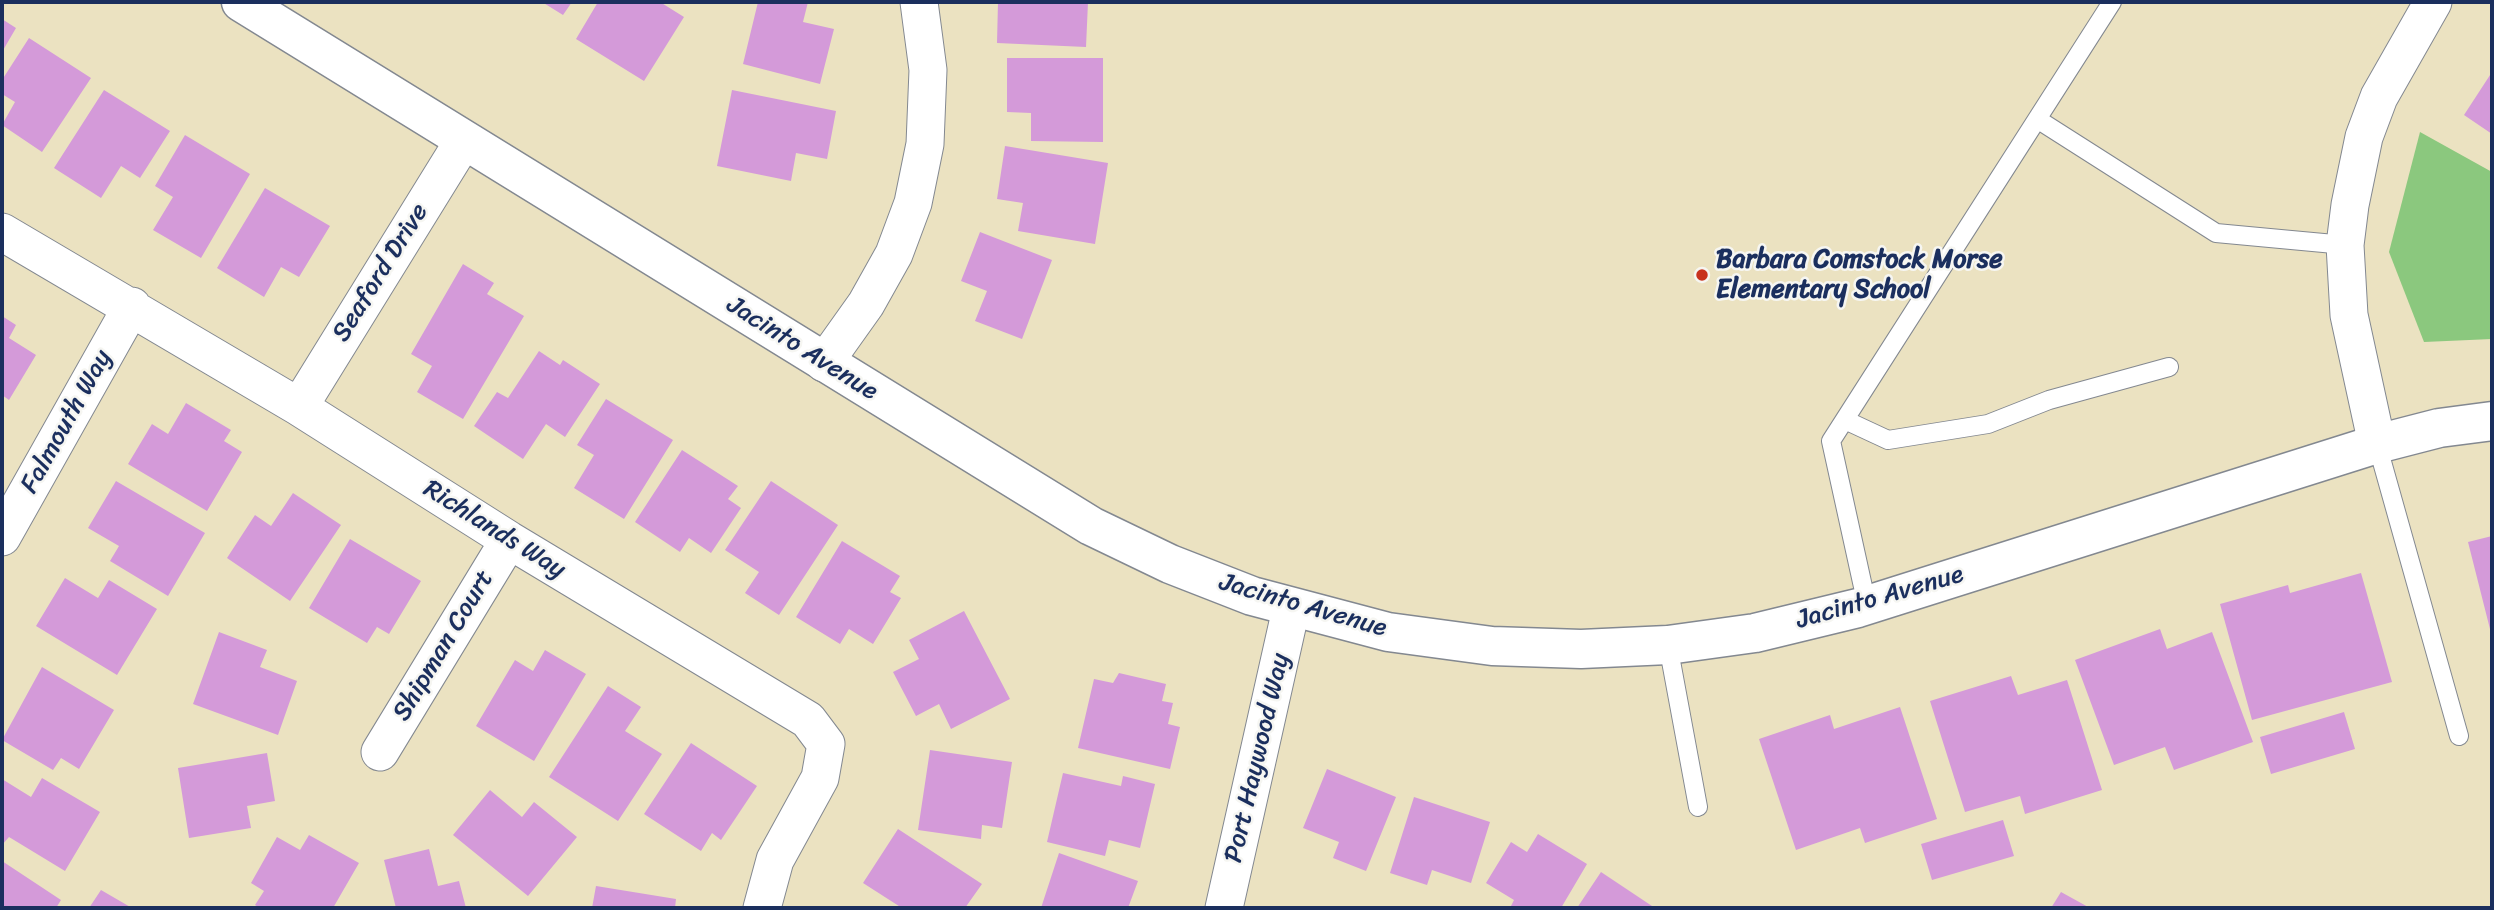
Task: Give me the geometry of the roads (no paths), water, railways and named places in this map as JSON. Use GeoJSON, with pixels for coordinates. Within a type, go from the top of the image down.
{"type":"FeatureCollection","features":[{"type":"Feature","properties":{"kind":"street","name":"Jacinto Avenue"},"geometry":{"type":"LineString","coordinates":[[241,2],[1091,526],[1170,564],[1291,609],[1388,632],[1492,646],[1581,649],[1668,645],[1755,633],[1867,605],[2377,444],[2439,428],[2492,421]]}},
{"type":"Feature","properties":{"kind":"street"},"geometry":{"type":"LineString","coordinates":[[824,363],[866,304],[888,264],[913,203],[925,144],[929,70],[919,2]]}},
{"type":"Feature","properties":{"kind":"street"},"geometry":{"type":"LineString","coordinates":[[2377,444],[2349,315],[2345,245],[2364,137],[2379,97],[2433,2]]}},
{"type":"Feature","properties":{"kind":"street","name":"Seaford Drive"},"geometry":{"type":"LineString","coordinates":[[299,407],[464,140]]}},
{"type":"Feature","properties":{"kind":"street","name":"Richlands Way"},"geometry":{"type":"LineString","coordinates":[[2,232],[132,306],[299,407],[509,540],[808,720],[826,744],[820,778],[775,860],[762,908]]}},
{"type":"Feature","properties":{"kind":"street","name":"Falmouth Way"},"geometry":{"type":"LineString","coordinates":[[2,537],[132,306]]}},
{"type":"Feature","properties":{"kind":"street","name":"Shipman Court"},"geometry":{"type":"LineString","coordinates":[[380,752],[509,540]]}},
{"type":"Feature","properties":{"kind":"street","name":"Port Haywood Way"},"geometry":{"type":"LineString","coordinates":[[1224,908],[1291,609]]}},
{"type":"Feature","properties":{"kind":"lane"},"geometry":{"type":"LineString","coordinates":[[1867,605],[1831,441],[2112,2]]}},
{"type":"Feature","properties":{"kind":"lane"},"geometry":{"type":"LineString","coordinates":[[2037,119],[2216,233],[2345,245]]}},
{"type":"Feature","properties":{"kind":"lane"},"geometry":{"type":"LineString","coordinates":[[1845,420],[1888,440],[1988,424],[2049,400],[2169,367]]}},
{"type":"Feature","properties":{"kind":"lane"},"geometry":{"type":"LineString","coordinates":[[2377,444],[2459,736]]}},
{"type":"Feature","properties":{"kind":"lane"},"geometry":{"type":"LineString","coordinates":[[1668,645],[1698,807]]}},
{"type":"Feature","properties":{"kind":"place","name":"Barbara Comstock Morse Elementary School"},"geometry":{"type":"Point","coordinates":[1702,275]}}]}
